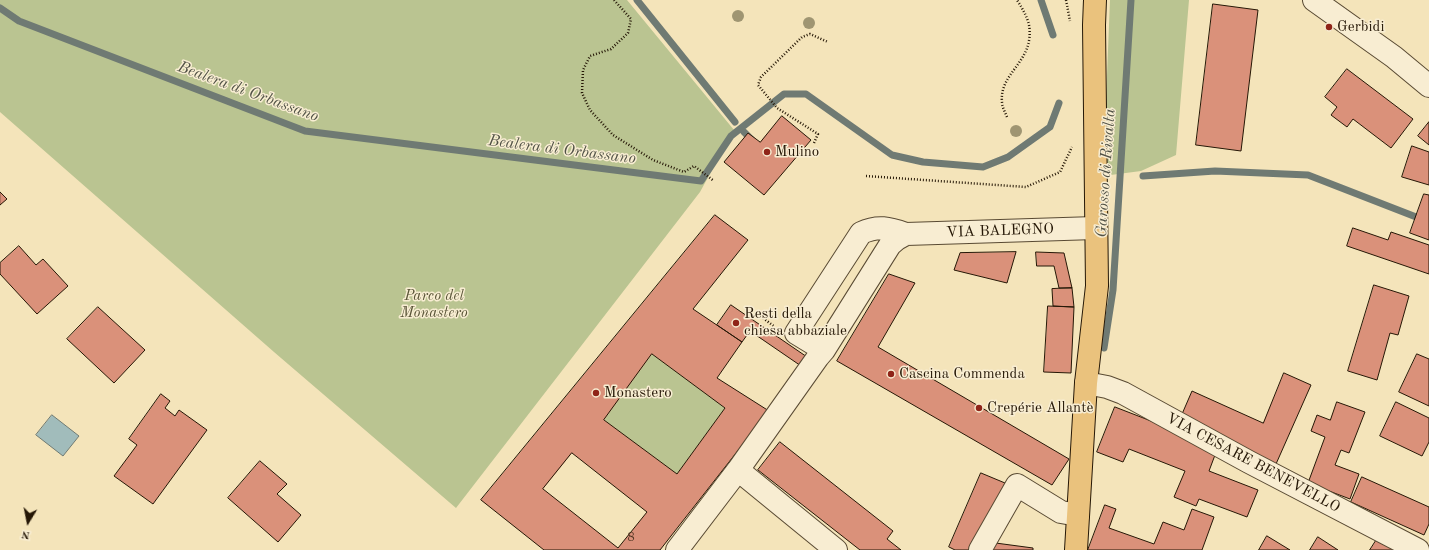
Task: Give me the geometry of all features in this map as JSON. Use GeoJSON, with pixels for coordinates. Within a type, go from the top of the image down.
{"type":"FeatureCollection","features":[{"type":"Feature","properties":{"kind":"main road"},"geometry":{"type":"LineString","coordinates":[[1085,0],[1094,25]]}},
{"type":"Feature","properties":{"kind":"main road"},"geometry":{"type":"LineString","coordinates":[[1076,550],[1086,383],[1097,286],[1095,228],[1095,0]]}},
{"type":"Feature","properties":{"kind":"street"},"geometry":{"type":"LineString","coordinates":[[1314,0],[1394,57],[1429,86]]}},
{"type":"Feature","properties":{"kind":"street","name":"VIA BALEGNO"},"geometry":{"type":"LineString","coordinates":[[824,350],[796,333],[861,233],[875,228],[888,228],[906,234],[1095,228]]}},
{"type":"Feature","properties":{"kind":"street"},"geometry":{"type":"LineString","coordinates":[[677,550],[738,470],[824,350],[890,246],[896,239],[906,234]]}},
{"type":"Feature","properties":{"kind":"street","name":"VIA CESARE BENEVELLO"},"geometry":{"type":"LineString","coordinates":[[1086,383],[1107,387],[1123,393],[1249,462],[1418,550]]}},
{"type":"Feature","properties":{"kind":"street"},"geometry":{"type":"LineString","coordinates":[[738,470],[836,550]]}},
{"type":"Feature","properties":{"kind":"street"},"geometry":{"type":"LineString","coordinates":[[980,550],[1017,485],[1061,512],[1078,514]]}},
{"type":"Feature","properties":{"kind":"path"},"geometry":{"type":"LineString","coordinates":[[614,0],[631,19],[628,33],[611,49],[590,56],[583,70],[582,93],[590,110],[613,135],[653,160],[684,172],[694,166],[714,181]]}},
{"type":"Feature","properties":{"kind":"path"},"geometry":{"type":"LineString","coordinates":[[1007,117],[1002,104],[1002,88],[1025,54],[1030,36],[1029,24],[1017,0]]}},
{"type":"Feature","properties":{"kind":"path"},"geometry":{"type":"LineString","coordinates":[[1066,0],[1072,28]]}},
{"type":"Feature","properties":{"kind":"path"},"geometry":{"type":"LineString","coordinates":[[814,143],[818,134],[777,108],[758,85],[761,77],[802,37],[810,34],[828,42]]}},
{"type":"Feature","properties":{"kind":"path"},"geometry":{"type":"LineString","coordinates":[[866,176],[1026,187],[1060,172],[1075,142]]}},
{"type":"Feature","properties":{"kind":"green space","name":"Parco del Monastero"},"geometry":{"type":"Polygon","coordinates":[[[0,0],[627,0],[734,130],[700,192],[456,508],[274,352],[0,112],[0,0]]]}},
{"type":"Feature","properties":{"kind":"green space"},"geometry":{"type":"Polygon","coordinates":[[[1110,0],[1189,0],[1176,155],[1141,171],[1103,176],[1110,0]]]}},
{"type":"Feature","properties":{"kind":"green space"},"geometry":{"type":"Polygon","coordinates":[[[652,354],[725,408],[677,474],[604,420],[652,354]]]}},
{"type":"Feature","properties":{"kind":"water"},"geometry":{"type":"Polygon","coordinates":[[[52,415],[79,436],[63,456],[36,435],[52,415]]]}},
{"type":"Feature","properties":{"kind":"building"},"geometry":{"type":"Polygon","coordinates":[[[1213,4],[1258,10],[1241,151],[1196,145],[1213,4]]]}},
{"type":"Feature","properties":{"kind":"building"},"geometry":{"type":"Polygon","coordinates":[[[1347,69],[1413,119],[1391,148],[1353,119],[1347,127],[1331,115],[1337,107],[1325,97],[1347,69]]]}},
{"type":"Feature","properties":{"kind":"building","name":"Mulino"},"geometry":{"type":"Polygon","coordinates":[[[782,116],[811,140],[764,195],[724,162],[748,133],[760,142],[782,116]]]}},
{"type":"Feature","properties":{"kind":"building"},"geometry":{"type":"Polygon","coordinates":[[[1429,122],[1429,145],[1418,136],[1429,122]]]}},
{"type":"Feature","properties":{"kind":"building"},"geometry":{"type":"Polygon","coordinates":[[[1412,146],[1429,152],[1429,185],[1402,177],[1412,146]]]}},
{"type":"Feature","properties":{"kind":"building"},"geometry":{"type":"Polygon","coordinates":[[[0,192],[7,199],[0,205],[0,192]]]}},
{"type":"Feature","properties":{"kind":"building"},"geometry":{"type":"Polygon","coordinates":[[[1424,194],[1429,195],[1429,240],[1410,233],[1424,194]]]}},
{"type":"Feature","properties":{"kind":"building","name":"Monastero"},"geometry":{"type":"Polygon","coordinates":[[[715,215],[748,240],[693,309],[742,342],[717,378],[769,411],[660,550],[544,550],[481,500],[715,215]],[[652,354],[604,420],[677,474],[725,408],[652,354]],[[572,453],[543,489],[618,548],[647,512],[572,453]]]}},
{"type":"Feature","properties":{"kind":"building"},"geometry":{"type":"Polygon","coordinates":[[[1353,228],[1388,240],[1391,232],[1429,245],[1429,274],[1347,246],[1353,228]]]}},
{"type":"Feature","properties":{"kind":"building"},"geometry":{"type":"Polygon","coordinates":[[[19,246],[36,265],[43,259],[68,286],[37,314],[0,274],[0,263],[19,246]]]}},
{"type":"Feature","properties":{"kind":"building"},"geometry":{"type":"Polygon","coordinates":[[[1016,252],[1007,283],[954,270],[960,253],[1016,252]]]}},
{"type":"Feature","properties":{"kind":"building"},"geometry":{"type":"Polygon","coordinates":[[[1036,252],[1064,253],[1072,288],[1059,288],[1054,266],[1037,266],[1036,252]]]}},
{"type":"Feature","properties":{"kind":"building","name":"Cascina Commenda"},"geometry":{"type":"Polygon","coordinates":[[[889,274],[915,283],[878,347],[1069,459],[1052,485],[837,361],[889,274]]]}},
{"type":"Feature","properties":{"kind":"building"},"geometry":{"type":"Polygon","coordinates":[[[1374,285],[1409,296],[1398,335],[1390,333],[1377,380],[1348,371],[1374,285]]]}},
{"type":"Feature","properties":{"kind":"building"},"geometry":{"type":"Polygon","coordinates":[[[1072,288],[1074,307],[1053,306],[1052,289],[1072,288]]]}},
{"type":"Feature","properties":{"kind":"building"},"geometry":{"type":"Polygon","coordinates":[[[731,305],[810,359],[804,368],[750,331],[742,342],[717,325],[731,305]]]}},
{"type":"Feature","properties":{"kind":"building"},"geometry":{"type":"Polygon","coordinates":[[[1048,306],[1074,307],[1071,373],[1044,372],[1048,306]]]}},
{"type":"Feature","properties":{"kind":"building"},"geometry":{"type":"Polygon","coordinates":[[[98,307],[145,350],[114,383],[67,339],[98,307]]]}},
{"type":"Feature","properties":{"kind":"building"},"geometry":{"type":"Polygon","coordinates":[[[1417,354],[1429,359],[1429,406],[1399,392],[1417,354]]]}},
{"type":"Feature","properties":{"kind":"building"},"geometry":{"type":"Polygon","coordinates":[[[1284,373],[1311,385],[1276,464],[1179,421],[1192,391],[1263,423],[1284,373]]]}},
{"type":"Feature","properties":{"kind":"building"},"geometry":{"type":"Polygon","coordinates":[[[161,394],[170,401],[165,408],[175,416],[179,410],[207,430],[153,504],[114,476],[137,445],[129,439],[161,394]]]}},
{"type":"Feature","properties":{"kind":"building"},"geometry":{"type":"Polygon","coordinates":[[[1337,402],[1365,412],[1349,453],[1341,450],[1335,465],[1359,474],[1350,499],[1308,483],[1325,437],[1311,431],[1317,415],[1330,420],[1337,402]]]}},
{"type":"Feature","properties":{"kind":"building"},"geometry":{"type":"Polygon","coordinates":[[[1396,402],[1429,418],[1429,442],[1422,456],[1380,436],[1396,402]]]}},
{"type":"Feature","properties":{"kind":"building"},"geometry":{"type":"Polygon","coordinates":[[[1115,407],[1218,447],[1209,471],[1258,490],[1247,517],[1199,499],[1196,506],[1174,497],[1185,471],[1129,449],[1123,462],[1097,452],[1115,407]]]}},
{"type":"Feature","properties":{"kind":"building"},"geometry":{"type":"Polygon","coordinates":[[[780,442],[893,531],[887,539],[901,550],[860,550],[758,470],[780,442]]]}},
{"type":"Feature","properties":{"kind":"building"},"geometry":{"type":"Polygon","coordinates":[[[260,461],[287,484],[277,494],[301,515],[278,542],[228,498],[260,461]]]}},
{"type":"Feature","properties":{"kind":"building"},"geometry":{"type":"Polygon","coordinates":[[[981,473],[1005,483],[976,550],[955,550],[949,547],[981,473]]]}},
{"type":"Feature","properties":{"kind":"building"},"geometry":{"type":"Polygon","coordinates":[[[1362,477],[1429,507],[1429,524],[1424,535],[1351,502],[1362,477]]]}},
{"type":"Feature","properties":{"kind":"building"},"geometry":{"type":"Polygon","coordinates":[[[1105,505],[1116,509],[1109,528],[1154,544],[1163,522],[1184,530],[1192,509],[1214,517],[1202,550],[1088,550],[1105,505]]]}},
{"type":"Feature","properties":{"kind":"building"},"geometry":{"type":"Polygon","coordinates":[[[1267,536],[1290,550],[1259,550],[1267,536]]]}},
{"type":"Feature","properties":{"kind":"building"},"geometry":{"type":"Polygon","coordinates":[[[1379,536],[1400,550],[1370,550],[1379,536]]]}},
{"type":"Feature","properties":{"kind":"building"},"geometry":{"type":"Polygon","coordinates":[[[1318,537],[1338,550],[1310,550],[1318,537]]]}},
{"type":"Feature","properties":{"kind":"building"},"geometry":{"type":"Polygon","coordinates":[[[988,542],[1033,548],[1033,550],[986,550],[988,542]]]}},
{"type":"Feature","properties":{"kind":"waterway"},"geometry":{"type":"LineString","coordinates":[[637,0],[735,122]]}},
{"type":"Feature","properties":{"kind":"waterway","name":"Bealera di Orbassano"},"geometry":{"type":"LineString","coordinates":[[1041,0],[1053,35]]}},
{"type":"Feature","properties":{"kind":"waterway","name":"Garosso di Rivalta"},"geometry":{"type":"LineString","coordinates":[[1104,348],[1113,290],[1131,0]]}},
{"type":"Feature","properties":{"kind":"waterway","name":"Bealera di Orbassano"},"geometry":{"type":"LineString","coordinates":[[0,8],[19,21],[305,131],[701,181],[731,136],[784,94],[806,94],[892,155],[923,162],[983,167],[1008,157],[1050,127],[1059,103]]}},
{"type":"Feature","properties":{"kind":"waterway"},"geometry":{"type":"LineString","coordinates":[[744,132],[753,141]]}},
{"type":"Feature","properties":{"kind":"waterway"},"geometry":{"type":"LineString","coordinates":[[1143,176],[1215,171],[1308,175],[1429,222]]}},
{"type":"Feature","properties":{"kind":"place","name":"Gerbidi"},"geometry":{"type":"Point","coordinates":[1329,27]}},
{"type":"Feature","properties":{"kind":"place","name":"Mulino"},"geometry":{"type":"Point","coordinates":[767,152]}},
{"type":"Feature","properties":{"kind":"place","name":"Resti della chiesa abbaziale"},"geometry":{"type":"Point","coordinates":[736,323]}},
{"type":"Feature","properties":{"kind":"place","name":"Cascina Commenda"},"geometry":{"type":"Point","coordinates":[891,374]}},
{"type":"Feature","properties":{"kind":"place","name":"Monastero"},"geometry":{"type":"Point","coordinates":[596,393]}},
{"type":"Feature","properties":{"kind":"place","name":"Crepérie Allantè"},"geometry":{"type":"Point","coordinates":[979,408]}}]}
